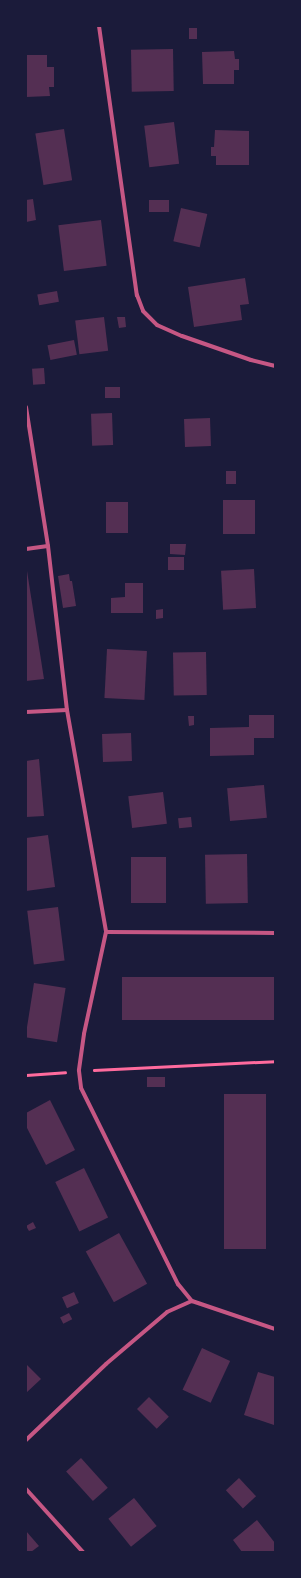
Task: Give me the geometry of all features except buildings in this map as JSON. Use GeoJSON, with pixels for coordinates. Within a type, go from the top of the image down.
{"type":"FeatureCollection","features":[{"type":"Feature","properties":{"kind":"street"},"geometry":{"type":"LineString","coordinates":[[99,26],[137,296],[143,311],[157,325],[182,336],[251,360],[275,366]]}},
{"type":"Feature","properties":{"kind":"street"},"geometry":{"type":"LineString","coordinates":[[26,407],[48,546],[68,710],[106,932],[84,1034],[79,1071],[81,1088],[178,1284],[192,1301],[275,1329]]}},
{"type":"Feature","properties":{"kind":"street"},"geometry":{"type":"LineString","coordinates":[[26,549],[48,546]]}},
{"type":"Feature","properties":{"kind":"street"},"geometry":{"type":"LineString","coordinates":[[26,712],[68,710]]}},
{"type":"Feature","properties":{"kind":"street"},"geometry":{"type":"LineString","coordinates":[[106,932],[275,933]]}},
{"type":"Feature","properties":{"kind":"street"},"geometry":{"type":"LineString","coordinates":[[26,1440],[106,1364],[167,1312],[192,1301]]}},
{"type":"Feature","properties":{"kind":"street"},"geometry":{"type":"LineString","coordinates":[[26,1489],[83,1552]]}},
{"type":"Feature","properties":{"kind":"path"},"geometry":{"type":"LineString","coordinates":[[26,1075],[275,1061]]}}]}
